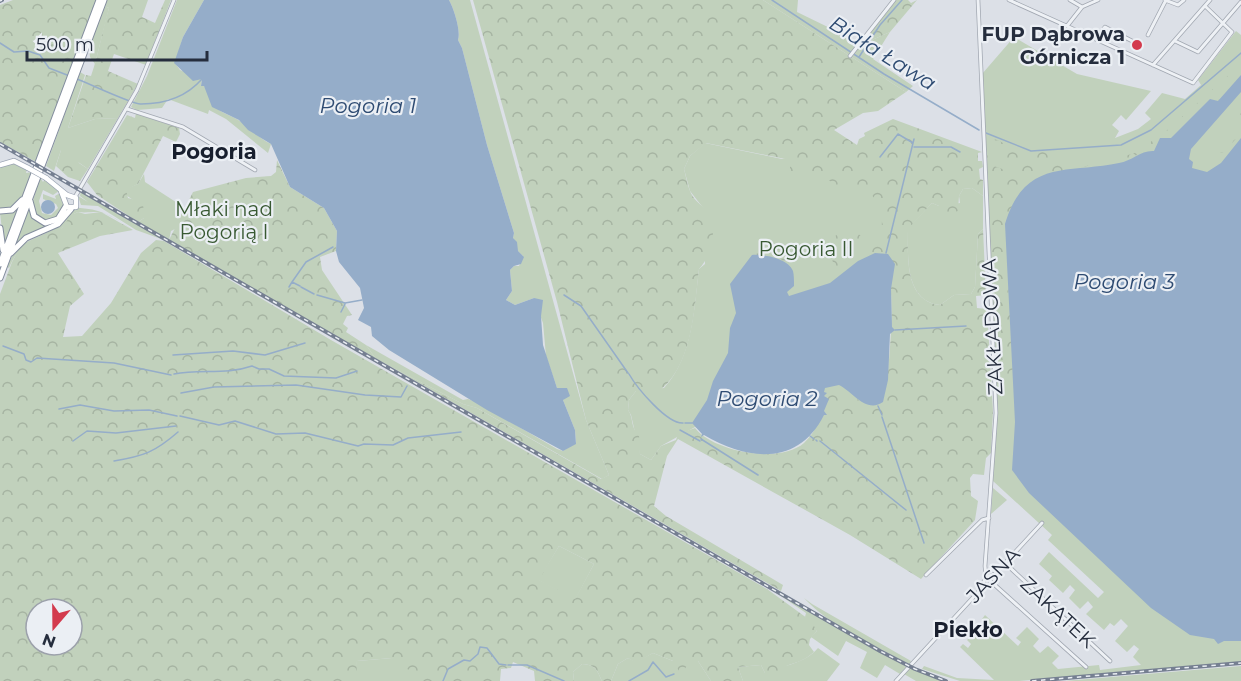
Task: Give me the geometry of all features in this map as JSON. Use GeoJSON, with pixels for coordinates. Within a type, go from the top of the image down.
{"type":"FeatureCollection","features":[{"type":"Feature","properties":{"kind":"highway"},"geometry":{"type":"LineString","coordinates":[[74,73],[99,0]]}},
{"type":"Feature","properties":{"kind":"highway"},"geometry":{"type":"LineString","coordinates":[[3,261],[71,80],[104,0]]}},
{"type":"Feature","properties":{"kind":"highway"},"geometry":{"type":"LineString","coordinates":[[29,194],[32,213],[44,222],[58,219],[70,202]]}},
{"type":"Feature","properties":{"kind":"highway"},"geometry":{"type":"LineString","coordinates":[[0,211],[15,208],[29,194]]}},
{"type":"Feature","properties":{"kind":"highway"},"geometry":{"type":"LineString","coordinates":[[3,261],[22,241],[57,225],[70,202]]}},
{"type":"Feature","properties":{"kind":"highway"},"geometry":{"type":"LineString","coordinates":[[0,228],[3,239],[0,278]]}},
{"type":"Feature","properties":{"kind":"main road"},"geometry":{"type":"LineString","coordinates":[[0,165],[14,161],[28,168],[46,178],[70,202]]}},
{"type":"Feature","properties":{"kind":"street"},"geometry":{"type":"LineString","coordinates":[[70,202],[127,109],[174,0]]}},
{"type":"Feature","properties":{"kind":"street"},"geometry":{"type":"LineString","coordinates":[[852,54],[894,0]]}},
{"type":"Feature","properties":{"kind":"street","name":"ZAKŁADOWA"},"geometry":{"type":"LineString","coordinates":[[978,0],[996,413],[986,577]]}},
{"type":"Feature","properties":{"kind":"street"},"geometry":{"type":"LineString","coordinates":[[1009,0],[1191,83],[1196,82],[1232,31],[1205,6]]}},
{"type":"Feature","properties":{"kind":"street"},"geometry":{"type":"LineString","coordinates":[[1071,0],[1083,6]]}},
{"type":"Feature","properties":{"kind":"street"},"geometry":{"type":"LineString","coordinates":[[1067,26],[1083,6],[1098,0]]}},
{"type":"Feature","properties":{"kind":"street"},"geometry":{"type":"LineString","coordinates":[[1148,35],[1165,0],[1178,5],[1184,0]]}},
{"type":"Feature","properties":{"kind":"street"},"geometry":{"type":"LineString","coordinates":[[1153,65],[1210,0]]}},
{"type":"Feature","properties":{"kind":"street"},"geometry":{"type":"LineString","coordinates":[[1175,41],[1198,52],[1241,2]]}},
{"type":"Feature","properties":{"kind":"street"},"geometry":{"type":"LineString","coordinates":[[1096,39],[1105,27],[1134,42]]}},
{"type":"Feature","properties":{"kind":"street"},"geometry":{"type":"LineString","coordinates":[[127,109],[183,127],[255,170]]}},
{"type":"Feature","properties":{"kind":"street"},"geometry":{"type":"LineString","coordinates":[[926,575],[982,520],[988,518]]}},
{"type":"Feature","properties":{"kind":"street","name":"JASNA"},"geometry":{"type":"LineString","coordinates":[[896,681],[978,591],[986,577],[994,574],[1042,523]]}},
{"type":"Feature","properties":{"kind":"street","name":"ZAKĄTEK"},"geometry":{"type":"LineString","coordinates":[[1005,563],[1110,661]]}},
{"type":"Feature","properties":{"kind":"street"},"geometry":{"type":"LineString","coordinates":[[986,577],[1086,667]]}},
{"type":"Feature","properties":{"kind":"green space"},"geometry":{"type":"Polygon","coordinates":[[[13,0],[96,0],[36,162],[0,142],[0,5],[13,0]]]}},
{"type":"Feature","properties":{"kind":"green space"},"geometry":{"type":"Polygon","coordinates":[[[106,0],[148,0],[142,17],[155,23],[165,0],[171,0],[146,65],[114,54],[108,71],[138,84],[118,118],[95,119],[68,128],[86,75],[91,76],[94,67],[109,8],[104,6],[106,0]]]}},
{"type":"Feature","properties":{"kind":"green space"},"geometry":{"type":"Polygon","coordinates":[[[177,0],[204,0],[183,37],[175,63],[180,70],[202,79],[201,86],[204,86],[211,101],[218,109],[240,121],[271,144],[268,153],[226,119],[209,110],[208,114],[168,99],[162,108],[137,110],[131,107],[147,76],[177,0]]]}},
{"type":"Feature","properties":{"kind":"green space"},"geometry":{"type":"Polygon","coordinates":[[[449,0],[470,0],[586,420],[609,475],[602,479],[477,408],[463,404],[376,359],[366,345],[463,400],[476,402],[557,449],[563,451],[576,442],[575,430],[563,400],[567,388],[557,388],[546,356],[543,323],[534,298],[515,305],[506,300],[512,291],[510,270],[514,266],[519,266],[523,256],[516,249],[514,233],[487,145],[458,40],[459,31],[449,0]]]}},
{"type":"Feature","properties":{"kind":"green space"},"geometry":{"type":"Polygon","coordinates":[[[473,0],[763,0],[906,92],[878,111],[863,113],[834,130],[857,145],[859,139],[865,136],[864,133],[893,119],[982,152],[978,153],[978,161],[982,161],[983,167],[979,169],[980,179],[983,180],[983,196],[972,188],[963,189],[959,196],[958,211],[946,217],[940,217],[939,206],[932,203],[908,229],[909,264],[914,286],[928,302],[940,305],[954,295],[971,294],[975,287],[978,234],[983,229],[986,295],[976,296],[977,308],[987,309],[993,411],[991,453],[986,458],[984,475],[973,474],[970,478],[971,496],[978,501],[975,520],[921,579],[850,535],[678,439],[667,456],[654,506],[666,516],[783,585],[781,591],[384,363],[463,404],[477,408],[601,479],[609,475],[586,420],[557,302],[473,0]],[[706,143],[690,156],[684,169],[687,183],[696,201],[705,209],[712,223],[711,248],[699,269],[693,320],[677,370],[668,383],[655,394],[636,391],[629,400],[628,410],[634,429],[639,435],[640,454],[651,460],[661,446],[676,440],[678,434],[695,428],[704,436],[732,449],[764,454],[780,453],[793,449],[809,438],[829,400],[824,396],[825,388],[839,385],[865,405],[886,395],[891,289],[886,253],[870,255],[837,278],[830,251],[836,235],[845,232],[862,236],[870,242],[879,239],[882,227],[880,208],[870,193],[853,184],[842,181],[836,186],[825,177],[800,179],[790,171],[790,160],[706,143]]]}},
{"type":"Feature","properties":{"kind":"green space"},"geometry":{"type":"Polygon","coordinates":[[[763,0],[798,0],[797,12],[834,30],[857,45],[855,47],[868,46],[872,40],[890,32],[873,59],[913,86],[906,92],[763,0]]]}},
{"type":"Feature","properties":{"kind":"green space"},"geometry":{"type":"Polygon","coordinates":[[[896,0],[908,0],[911,3],[917,0],[890,32],[872,40],[868,46],[867,56],[857,49],[896,0]]]}},
{"type":"Feature","properties":{"kind":"green space"},"geometry":{"type":"Polygon","coordinates":[[[104,6],[109,8],[95,64],[90,57],[89,48],[104,6]]]}},
{"type":"Feature","properties":{"kind":"green space","name":"Pogoria 3"},"geometry":{"type":"Polygon","coordinates":[[[1236,31],[1241,35],[1241,662],[1019,681],[960,681],[922,669],[924,666],[957,678],[994,680],[960,647],[963,644],[968,648],[971,644],[967,640],[978,630],[976,627],[979,624],[989,633],[992,630],[982,619],[985,615],[1018,646],[1021,642],[1016,638],[1027,627],[1039,639],[1033,646],[1040,653],[1048,646],[1059,656],[1052,663],[1058,669],[1099,665],[1100,670],[1141,665],[1133,657],[1139,649],[1134,645],[1127,652],[1115,641],[1128,626],[1121,619],[1114,626],[1110,623],[1104,630],[1086,614],[1093,607],[1088,601],[1080,609],[1069,598],[1075,590],[1070,585],[1063,593],[1049,580],[1052,576],[1039,564],[1049,552],[1098,598],[1104,592],[1048,540],[1052,535],[993,481],[997,412],[982,74],[1014,37],[1077,74],[1151,91],[1126,120],[1121,115],[1112,125],[1119,131],[1115,138],[1138,129],[1151,119],[1145,113],[1162,93],[1185,99],[1201,85],[1198,80],[1236,31]]]}},
{"type":"Feature","properties":{"kind":"green space"},"geometry":{"type":"Polygon","coordinates":[[[1241,64],[1241,75],[1218,101],[1185,121],[1171,138],[1159,139],[1154,151],[1144,151],[1122,163],[1087,166],[1034,178],[1011,208],[1005,224],[1014,394],[1004,392],[1003,383],[997,384],[987,164],[990,170],[994,166],[1016,174],[1017,171],[1015,166],[998,153],[986,163],[985,145],[995,150],[998,142],[986,135],[1021,151],[1069,152],[1060,160],[1046,158],[1046,164],[1073,165],[1133,154],[1165,132],[1241,64]]]}},
{"type":"Feature","properties":{"kind":"green space"},"geometry":{"type":"Polygon","coordinates":[[[80,72],[85,75],[68,128],[95,119],[118,118],[88,169],[61,150],[54,171],[46,166],[80,72]]]}},
{"type":"Feature","properties":{"kind":"green space"},"geometry":{"type":"Polygon","coordinates":[[[136,113],[179,128],[180,134],[176,142],[163,136],[138,184],[126,190],[128,198],[143,202],[144,218],[138,222],[97,195],[87,182],[127,115],[135,118],[136,113]]]}},
{"type":"Feature","properties":{"kind":"green space"},"geometry":{"type":"Polygon","coordinates":[[[1241,113],[1241,133],[1224,152],[1219,153],[1220,143],[1241,113]]]}},
{"type":"Feature","properties":{"kind":"green space","name":"Pogoria II"},"geometry":{"type":"Polygon","coordinates":[[[892,132],[888,403],[825,425],[757,454],[735,448],[695,427],[661,446],[651,460],[640,454],[628,410],[629,400],[636,391],[664,388],[674,376],[690,332],[699,269],[705,264],[704,209],[690,191],[684,169],[690,156],[705,143],[782,159],[857,145],[892,132]]]}},
{"type":"Feature","properties":{"kind":"green space"},"geometry":{"type":"Polygon","coordinates":[[[73,148],[79,163],[88,169],[80,181],[68,177],[56,166],[61,150],[73,148]]]}},
{"type":"Feature","properties":{"kind":"green space","name":"Młaki nad Pogorią I"},"geometry":{"type":"Polygon","coordinates":[[[277,160],[290,187],[324,208],[337,231],[336,251],[320,257],[322,270],[352,315],[347,316],[343,324],[348,328],[346,332],[366,345],[376,359],[169,240],[193,192],[246,178],[271,176],[276,172],[277,160]]]}},
{"type":"Feature","properties":{"kind":"green space"},"geometry":{"type":"Polygon","coordinates":[[[15,163],[27,169],[26,173],[32,172],[22,197],[14,205],[0,210],[0,166],[15,163]]]}},
{"type":"Feature","properties":{"kind":"green space"},"geometry":{"type":"Polygon","coordinates":[[[144,174],[145,182],[185,208],[218,191],[254,178],[278,177],[171,231],[169,240],[138,222],[144,218],[133,200],[126,195],[126,189],[138,184],[144,174]]]}},
{"type":"Feature","properties":{"kind":"green space"},"geometry":{"type":"Polygon","coordinates":[[[40,177],[43,182],[45,179],[59,191],[53,195],[43,190],[39,201],[42,213],[51,215],[58,208],[56,204],[43,199],[43,194],[56,199],[55,196],[60,193],[65,207],[58,217],[45,221],[36,216],[32,204],[40,177]]]}},
{"type":"Feature","properties":{"kind":"green space"},"geometry":{"type":"Polygon","coordinates":[[[972,188],[983,196],[983,229],[978,234],[975,287],[971,294],[954,295],[940,305],[928,302],[920,295],[910,276],[908,228],[932,203],[939,206],[960,203],[959,196],[963,189],[972,188]]]}},
{"type":"Feature","properties":{"kind":"green space"},"geometry":{"type":"Polygon","coordinates":[[[81,191],[164,240],[136,230],[98,206],[81,205],[78,196],[88,202],[80,196],[81,191]]]}},
{"type":"Feature","properties":{"kind":"green space"},"geometry":{"type":"Polygon","coordinates":[[[19,206],[4,246],[0,213],[19,206]]]}},
{"type":"Feature","properties":{"kind":"green space"},"geometry":{"type":"Polygon","coordinates":[[[29,207],[37,221],[60,220],[14,247],[29,207]]]}},
{"type":"Feature","properties":{"kind":"green space"},"geometry":{"type":"Polygon","coordinates":[[[76,208],[92,210],[107,215],[97,212],[75,213],[61,229],[20,250],[9,268],[7,267],[16,250],[56,227],[76,208]]]}},
{"type":"Feature","properties":{"kind":"green space"},"geometry":{"type":"Polygon","coordinates":[[[78,212],[85,214],[101,212],[133,230],[100,236],[58,253],[84,294],[70,306],[63,337],[82,336],[111,303],[141,253],[156,240],[164,241],[331,340],[767,589],[811,621],[817,631],[810,639],[809,645],[814,652],[803,660],[784,667],[774,675],[765,673],[761,665],[738,667],[743,681],[711,681],[698,661],[689,661],[685,669],[679,671],[673,661],[653,653],[636,663],[628,658],[618,664],[611,681],[602,681],[595,669],[582,664],[573,672],[574,681],[535,681],[534,671],[513,662],[511,668],[501,669],[500,681],[410,681],[419,672],[394,666],[392,658],[357,661],[356,681],[0,681],[0,294],[20,247],[62,228],[71,215],[78,212]],[[559,546],[539,580],[575,599],[594,564],[559,546]]]}},
{"type":"Feature","properties":{"kind":"green space"},"geometry":{"type":"Polygon","coordinates":[[[760,240],[774,242],[785,248],[792,258],[793,271],[789,265],[767,255],[746,265],[752,247],[760,240]]]}},
{"type":"Feature","properties":{"kind":"green space"},"geometry":{"type":"Polygon","coordinates":[[[993,488],[1007,500],[991,514],[991,513],[993,488]]]}},
{"type":"Feature","properties":{"kind":"green space"},"geometry":{"type":"Polygon","coordinates":[[[559,546],[594,564],[575,600],[538,580],[559,546]]]}},
{"type":"Feature","properties":{"kind":"green space"},"geometry":{"type":"Polygon","coordinates":[[[772,590],[907,666],[900,674],[885,665],[877,678],[860,668],[867,652],[846,641],[838,656],[811,637],[817,631],[805,617],[806,613],[772,590]]]}},
{"type":"Feature","properties":{"kind":"green space"},"geometry":{"type":"Polygon","coordinates":[[[804,598],[911,661],[909,664],[854,635],[827,618],[804,598]]]}},
{"type":"Feature","properties":{"kind":"green space"},"geometry":{"type":"Polygon","coordinates":[[[818,648],[840,664],[827,681],[743,681],[738,667],[761,665],[765,673],[807,658],[818,648]]]}},
{"type":"Feature","properties":{"kind":"green space"},"geometry":{"type":"Polygon","coordinates":[[[653,653],[673,661],[698,661],[711,681],[611,681],[618,664],[628,658],[636,662],[653,653]]]}},
{"type":"Feature","properties":{"kind":"green space"},"geometry":{"type":"Polygon","coordinates":[[[392,658],[425,672],[417,681],[353,681],[357,661],[392,658]]]}},
{"type":"Feature","properties":{"kind":"green space"},"geometry":{"type":"Polygon","coordinates":[[[582,664],[595,669],[602,681],[574,681],[573,672],[582,664]]]}},
{"type":"Feature","properties":{"kind":"green space"},"geometry":{"type":"Polygon","coordinates":[[[1241,666],[1241,681],[1064,681],[1241,666]]]}},
{"type":"Feature","properties":{"kind":"green space"},"geometry":{"type":"Polygon","coordinates":[[[910,668],[942,681],[916,681],[904,674],[910,668]]]}},
{"type":"Feature","properties":{"kind":"water","name":"Pogoria 1"},"geometry":{"type":"Polygon","coordinates":[[[204,0],[449,0],[459,31],[458,40],[487,145],[514,233],[513,238],[517,242],[518,251],[524,257],[521,264],[510,270],[512,291],[506,300],[515,305],[534,298],[543,300],[541,316],[543,345],[557,388],[567,388],[570,396],[563,400],[575,430],[576,444],[563,451],[487,410],[389,350],[372,336],[371,327],[358,320],[364,308],[360,288],[339,262],[336,251],[337,231],[324,208],[290,187],[271,144],[248,130],[239,120],[212,107],[204,86],[201,86],[202,79],[193,81],[174,63],[183,37],[204,0]]]}},
{"type":"Feature","properties":{"kind":"water","name":"Pogoria 3"},"geometry":{"type":"Polygon","coordinates":[[[1241,75],[1241,92],[1191,149],[1189,159],[1193,162],[1192,168],[1207,172],[1221,163],[1241,138],[1241,641],[1224,641],[1218,644],[1214,639],[1190,635],[1151,608],[1029,493],[1012,470],[1015,422],[1005,224],[1014,203],[1024,188],[1036,179],[1065,170],[1119,163],[1145,152],[1154,151],[1160,138],[1171,138],[1210,99],[1218,101],[1241,75]]]}},
{"type":"Feature","properties":{"kind":"water"},"geometry":{"type":"Polygon","coordinates":[[[45,200],[51,200],[55,207],[51,214],[45,214],[41,210],[41,204],[45,200]]]}},
{"type":"Feature","properties":{"kind":"water","name":"Pogoria 2"},"geometry":{"type":"Polygon","coordinates":[[[875,253],[888,254],[895,264],[891,289],[892,327],[895,330],[890,334],[888,380],[883,402],[877,405],[865,403],[839,385],[825,388],[824,392],[827,393],[824,396],[829,399],[824,411],[827,415],[824,415],[814,431],[801,443],[772,454],[756,454],[739,450],[704,435],[701,437],[702,434],[692,423],[707,400],[713,381],[728,353],[730,328],[736,313],[730,284],[752,255],[775,258],[790,267],[794,286],[787,292],[789,296],[830,283],[858,261],[875,253]]]}},
{"type":"Feature","properties":{"kind":"waterway","name":"Biała Ława"},"geometry":{"type":"LineString","coordinates":[[772,0],[884,74],[979,130]]}},
{"type":"Feature","properties":{"kind":"waterway"},"geometry":{"type":"LineString","coordinates":[[859,57],[880,25],[902,0]]}},
{"type":"Feature","properties":{"kind":"waterway","name":"Pogoria"},"geometry":{"type":"LineString","coordinates":[[0,43],[14,52],[28,51],[40,55],[49,68],[67,75]]}},
{"type":"Feature","properties":{"kind":"waterway","name":"Biała Ława"},"geometry":{"type":"LineString","coordinates":[[986,133],[1031,151],[1121,145],[1151,130],[1241,53]]}},
{"type":"Feature","properties":{"kind":"waterway","name":"Pogoria"},"geometry":{"type":"LineString","coordinates":[[77,79],[141,104],[175,98],[190,90],[202,79]]}},
{"type":"Feature","properties":{"kind":"waterway"},"geometry":{"type":"LineString","coordinates":[[880,157],[898,134],[913,143]]}},
{"type":"Feature","properties":{"kind":"waterway"},"geometry":{"type":"LineString","coordinates":[[886,253],[914,139]]}},
{"type":"Feature","properties":{"kind":"waterway"},"geometry":{"type":"LineString","coordinates":[[914,147],[951,147],[960,152]]}},
{"type":"Feature","properties":{"kind":"waterway"},"geometry":{"type":"LineString","coordinates":[[292,282],[306,262],[333,247]]}},
{"type":"Feature","properties":{"kind":"waterway"},"geometry":{"type":"LineString","coordinates":[[289,287],[292,282],[300,286]]}},
{"type":"Feature","properties":{"kind":"waterway"},"geometry":{"type":"LineString","coordinates":[[301,287],[314,294]]}},
{"type":"Feature","properties":{"kind":"waterway"},"geometry":{"type":"LineString","coordinates":[[317,295],[345,303],[362,300]]}},
{"type":"Feature","properties":{"kind":"waterway"},"geometry":{"type":"LineString","coordinates":[[564,295],[581,306],[628,373]]}},
{"type":"Feature","properties":{"kind":"waterway"},"geometry":{"type":"LineString","coordinates":[[341,312],[345,304]]}},
{"type":"Feature","properties":{"kind":"waterway"},"geometry":{"type":"LineString","coordinates":[[895,330],[966,326]]}},
{"type":"Feature","properties":{"kind":"waterway"},"geometry":{"type":"LineString","coordinates":[[173,355],[233,351],[265,355],[305,343]]}},
{"type":"Feature","properties":{"kind":"waterway"},"geometry":{"type":"LineString","coordinates":[[3,346],[24,354],[26,360],[31,362],[37,358],[114,363],[171,375]]}},
{"type":"Feature","properties":{"kind":"waterway"},"geometry":{"type":"LineString","coordinates":[[174,374],[233,370],[252,366],[269,369],[284,376],[336,378],[357,371]]}},
{"type":"Feature","properties":{"kind":"waterway"},"geometry":{"type":"LineString","coordinates":[[629,374],[645,396],[661,412],[676,422],[683,423]]}},
{"type":"Feature","properties":{"kind":"waterway"},"geometry":{"type":"LineString","coordinates":[[181,393],[214,387],[296,385],[365,395],[401,397],[407,386]]}},
{"type":"Feature","properties":{"kind":"waterway"},"geometry":{"type":"LineString","coordinates":[[59,409],[80,405],[114,411],[149,410],[177,416]]}},
{"type":"Feature","properties":{"kind":"waterway"},"geometry":{"type":"LineString","coordinates":[[878,406],[882,415]]}},
{"type":"Feature","properties":{"kind":"waterway"},"geometry":{"type":"LineString","coordinates":[[180,416],[219,425],[235,421],[276,434],[305,433],[358,446],[364,444],[393,445],[408,438],[461,432]]}},
{"type":"Feature","properties":{"kind":"waterway"},"geometry":{"type":"LineString","coordinates":[[882,417],[924,543]]}},
{"type":"Feature","properties":{"kind":"waterway"},"geometry":{"type":"LineString","coordinates":[[685,423],[692,423]]}},
{"type":"Feature","properties":{"kind":"waterway"},"geometry":{"type":"LineString","coordinates":[[73,441],[87,431],[116,433],[176,426]]}},
{"type":"Feature","properties":{"kind":"waterway"},"geometry":{"type":"LineString","coordinates":[[680,430],[700,441]]}},
{"type":"Feature","properties":{"kind":"waterway"},"geometry":{"type":"LineString","coordinates":[[114,461],[149,452],[178,432]]}},
{"type":"Feature","properties":{"kind":"waterway"},"geometry":{"type":"LineString","coordinates":[[810,436],[814,439]]}},
{"type":"Feature","properties":{"kind":"waterway"},"geometry":{"type":"LineString","coordinates":[[701,439],[758,475]]}},
{"type":"Feature","properties":{"kind":"waterway"},"geometry":{"type":"LineString","coordinates":[[820,441],[906,510]]}},
{"type":"Feature","properties":{"kind":"waterway"},"geometry":{"type":"LineString","coordinates":[[443,681],[448,669],[464,660],[470,661],[478,654],[480,647],[487,648],[499,664],[506,665]]}},
{"type":"Feature","properties":{"kind":"waterway"},"geometry":{"type":"LineString","coordinates":[[629,681],[648,670],[653,662],[666,677],[674,674]]}},
{"type":"Feature","properties":{"kind":"waterway"},"geometry":{"type":"LineString","coordinates":[[508,665],[527,665],[564,681]]}},
{"type":"Feature","properties":{"kind":"railway"},"geometry":{"type":"LineString","coordinates":[[0,144],[880,651],[915,669],[946,681]]}},
{"type":"Feature","properties":{"kind":"railway"},"geometry":{"type":"LineString","coordinates":[[1032,681],[1241,663]]}},
{"type":"Feature","properties":{"kind":"place","name":"FUP Dąbrowa Górnicza 1"},"geometry":{"type":"Point","coordinates":[1137,45]}},
{"type":"Feature","properties":{"kind":"district","name":"Pogoria"},"geometry":{"type":"Point","coordinates":[214,151]}},
{"type":"Feature","properties":{"kind":"district","name":"Piekło"},"geometry":{"type":"Point","coordinates":[968,629]}}]}
